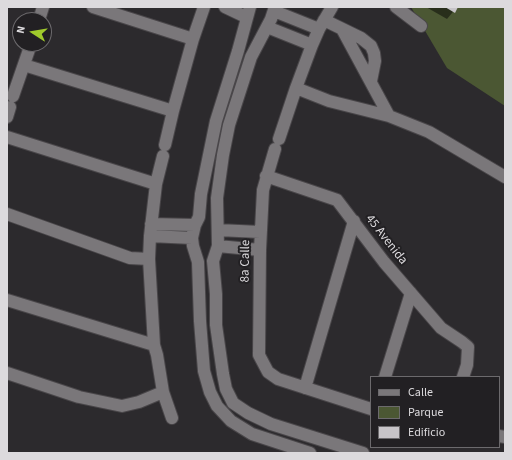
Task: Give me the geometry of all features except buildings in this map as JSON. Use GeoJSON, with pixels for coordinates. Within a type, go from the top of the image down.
{"type":"FeatureCollection","features":[{"type":"Feature","properties":{"kind":"street"},"geometry":{"type":"LineString","coordinates":[[93,7],[193,39]]}},
{"type":"Feature","properties":{"kind":"street"},"geometry":{"type":"LineString","coordinates":[[172,418],[163,392],[154,345],[149,259],[150,230],[156,184],[173,111],[193,39],[204,7]]}},
{"type":"Feature","properties":{"kind":"street"},"geometry":{"type":"LineString","coordinates":[[225,7],[247,16]]}},
{"type":"Feature","properties":{"kind":"street","name":"8a Calle"},"geometry":{"type":"LineString","coordinates":[[305,388],[278,379],[268,372],[259,355],[260,232],[263,190],[266,176],[312,45],[321,25],[332,7]]}},
{"type":"Feature","properties":{"kind":"street"},"geometry":{"type":"LineString","coordinates":[[396,7],[421,26]]}},
{"type":"Feature","properties":{"kind":"street"},"geometry":{"type":"LineString","coordinates":[[363,453],[271,424],[248,413],[233,403],[226,389],[218,346],[213,261],[218,246],[217,198],[223,155],[230,125],[251,57],[275,9],[321,25],[342,29],[361,38],[371,46],[374,53],[375,61],[371,81]]}},
{"type":"Feature","properties":{"kind":"street"},"geometry":{"type":"LineString","coordinates":[[247,16],[247,30],[252,33],[257,35],[265,30],[312,45]]}},
{"type":"Feature","properties":{"kind":"street"},"geometry":{"type":"LineString","coordinates":[[247,16],[212,140],[197,221],[192,238],[198,262],[204,371],[210,392],[217,406],[230,421],[252,434],[293,450],[308,453]]}},
{"type":"Feature","properties":{"kind":"street"},"geometry":{"type":"LineString","coordinates":[[342,29],[389,116]]}},
{"type":"Feature","properties":{"kind":"street"},"geometry":{"type":"LineString","coordinates":[[10,107],[28,52]]}},
{"type":"Feature","properties":{"kind":"street"},"geometry":{"type":"LineString","coordinates":[[24,65],[173,111]]}},
{"type":"Feature","properties":{"kind":"street"},"geometry":{"type":"LineString","coordinates":[[296,88],[329,101],[389,116],[429,132],[505,177]]}},
{"type":"Feature","properties":{"kind":"street"},"geometry":{"type":"LineString","coordinates":[[7,137],[156,184]]}},
{"type":"Feature","properties":{"kind":"street","name":"45 Avenida"},"geometry":{"type":"LineString","coordinates":[[266,176],[337,200],[384,262],[441,328],[468,346],[467,365],[463,376]]}},
{"type":"Feature","properties":{"kind":"street"},"geometry":{"type":"LineString","coordinates":[[150,230],[197,221],[205,213],[215,216],[217,225]]}},
{"type":"Feature","properties":{"kind":"street"},"geometry":{"type":"LineString","coordinates":[[7,214],[130,258],[149,259]]}},
{"type":"Feature","properties":{"kind":"street"},"geometry":{"type":"LineString","coordinates":[[354,221],[305,388],[370,409]]}},
{"type":"Feature","properties":{"kind":"street"},"geometry":{"type":"LineString","coordinates":[[217,225],[260,232]]}},
{"type":"Feature","properties":{"kind":"street"},"geometry":{"type":"LineString","coordinates":[[150,230],[192,238]]}},
{"type":"Feature","properties":{"kind":"street"},"geometry":{"type":"LineString","coordinates":[[218,246],[260,250]]}},
{"type":"Feature","properties":{"kind":"street"},"geometry":{"type":"LineString","coordinates":[[198,262],[207,265],[213,261]]}},
{"type":"Feature","properties":{"kind":"street"},"geometry":{"type":"LineString","coordinates":[[385,376],[410,293]]}},
{"type":"Feature","properties":{"kind":"street"},"geometry":{"type":"LineString","coordinates":[[7,300],[154,345]]}},
{"type":"Feature","properties":{"kind":"street"},"geometry":{"type":"LineString","coordinates":[[7,373],[79,397],[122,406],[139,402],[163,392]]}},
{"type":"Feature","properties":{"kind":"green space"},"geometry":{"type":"Polygon","coordinates":[[[411,7],[505,7],[505,106],[447,68],[411,7]]]}}]}
